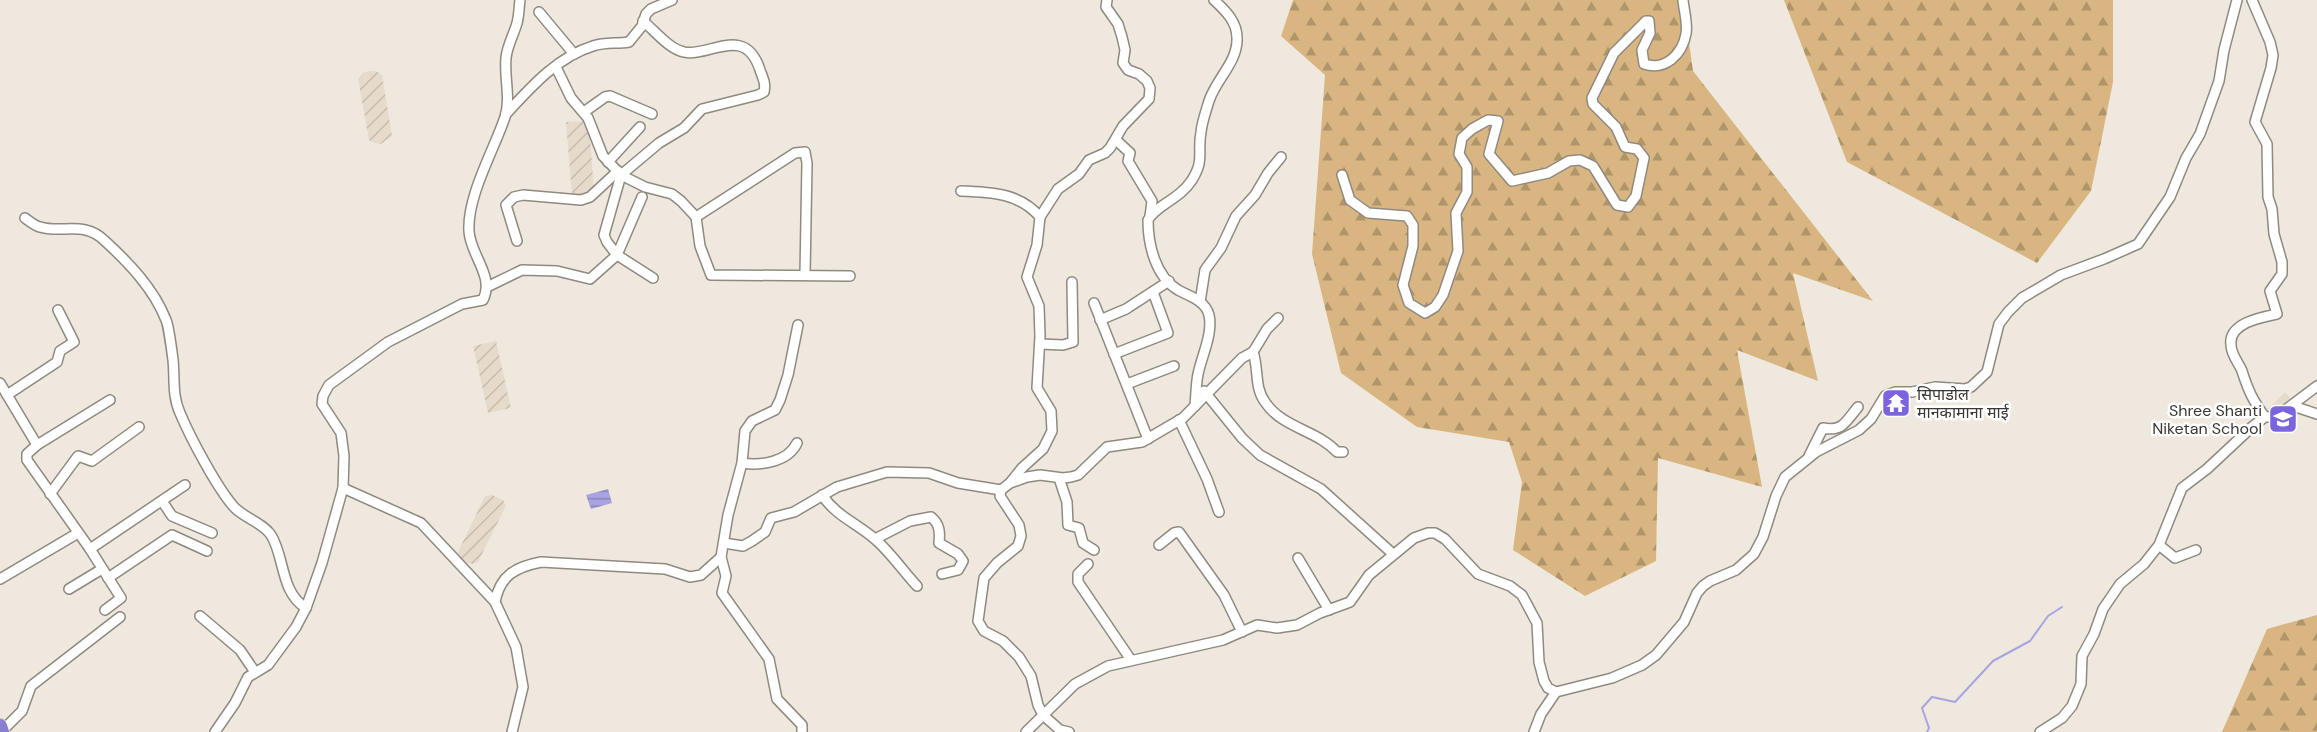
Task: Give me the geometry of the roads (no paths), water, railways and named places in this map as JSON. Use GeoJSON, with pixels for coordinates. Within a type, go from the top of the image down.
{"type":"FeatureCollection","features":[{"type":"Feature","properties":{"kind":"highway"},"geometry":{"type":"LineString","coordinates":[[0,726],[2,732]]}},
{"type":"Feature","properties":{"kind":"street"},"geometry":{"type":"LineString","coordinates":[[215,732],[235,703],[244,682],[275,658],[296,627],[306,608],[322,563],[344,488],[341,433],[322,404],[323,396],[329,386],[388,342],[457,307],[483,300],[488,290],[485,276],[472,248],[469,230],[471,212],[480,182],[506,114],[508,93],[506,55],[518,20],[520,0]]}},
{"type":"Feature","properties":{"kind":"street"},"geometry":{"type":"LineString","coordinates":[[506,114],[535,81],[574,54],[595,45],[629,42],[642,26],[651,9],[672,0]]}},
{"type":"Feature","properties":{"kind":"street"},"geometry":{"type":"LineString","coordinates":[[724,543],[743,546],[762,535],[771,518],[794,512],[837,487],[887,472],[929,473],[958,483],[1000,490],[1010,483],[1022,468],[1043,449],[1052,431],[1051,411],[1048,403],[1038,392],[1036,383],[1040,344],[1039,306],[1027,277],[1037,245],[1040,218],[1058,189],[1078,174],[1089,160],[1105,153],[1116,140],[1123,126],[1149,99],[1150,88],[1147,81],[1139,74],[1128,70],[1123,63],[1125,50],[1122,37],[1118,24],[1106,7],[1107,0]]}},
{"type":"Feature","properties":{"kind":"street"},"geometry":{"type":"LineString","coordinates":[[1150,216],[1179,197],[1201,163],[1200,133],[1210,98],[1230,65],[1238,40],[1235,24],[1225,9],[1215,0]]}},
{"type":"Feature","properties":{"kind":"street"},"geometry":{"type":"LineString","coordinates":[[1342,175],[1350,200],[1368,213],[1407,216],[1413,225],[1413,246],[1403,285],[1408,303],[1425,313],[1435,307],[1443,295],[1458,251],[1456,213],[1467,192],[1467,167],[1459,154],[1462,138],[1488,120],[1498,121],[1490,154],[1512,181],[1548,173],[1569,160],[1580,160],[1593,166],[1617,205],[1628,207],[1636,196],[1644,158],[1637,148],[1625,147],[1616,127],[1593,104],[1592,98],[1614,53],[1646,21],[1649,21],[1650,33],[1642,50],[1644,64],[1653,67],[1668,63],[1682,48],[1686,32],[1683,0]]}},
{"type":"Feature","properties":{"kind":"street"},"geometry":{"type":"LineString","coordinates":[[1026,732],[1066,692],[1085,677],[1108,666],[1223,640],[1257,625],[1277,628],[1298,625],[1350,602],[1364,581],[1393,554],[1414,538],[1435,533],[1450,543],[1478,574],[1517,590],[1527,603],[1537,623],[1539,662],[1548,688],[1556,692],[1597,683],[1628,672],[1649,661],[1684,622],[1702,586],[1736,570],[1754,554],[1763,537],[1776,496],[1785,477],[1808,458],[1859,430],[1871,419],[1881,400],[1890,393],[1912,392],[1935,387],[1965,389],[1971,387],[1987,372],[2002,318],[2022,297],[2061,275],[2130,248],[2143,239],[2170,197],[2186,158],[2200,134],[2219,81],[2224,50],[2237,0]]}},
{"type":"Feature","properties":{"kind":"street"},"geometry":{"type":"LineString","coordinates":[[2252,0],[2271,42],[2273,55],[2255,122],[2267,144],[2268,197],[2272,209],[2274,234],[2282,262],[2282,274],[2270,291],[2277,314],[2255,318],[2239,328],[2231,339],[2230,347],[2242,371],[2244,383],[2265,417]]}},
{"type":"Feature","properties":{"kind":"street"},"geometry":{"type":"LineString","coordinates":[[539,12],[574,54]]}},
{"type":"Feature","properties":{"kind":"street"},"geometry":{"type":"LineString","coordinates":[[517,241],[506,206],[514,197],[523,195],[581,200],[590,196],[659,143],[684,128],[702,109],[764,92],[765,87],[755,57],[739,47],[715,46],[689,53],[680,51],[643,21]]}},
{"type":"Feature","properties":{"kind":"street"},"geometry":{"type":"LineString","coordinates":[[556,67],[571,98],[585,112],[597,143],[608,162],[619,173],[645,187],[672,194],[696,217],[700,246],[711,275],[850,276]]}},
{"type":"Feature","properties":{"kind":"street"},"geometry":{"type":"LineString","coordinates":[[585,112],[610,96],[652,114]]}},
{"type":"Feature","properties":{"kind":"street"},"geometry":{"type":"LineString","coordinates":[[608,162],[640,127]]}},
{"type":"Feature","properties":{"kind":"street"},"geometry":{"type":"LineString","coordinates":[[1116,140],[1131,153],[1128,161],[1152,201],[1148,220],[1148,239],[1159,269],[1176,289],[1200,302],[1209,315],[1209,332],[1197,385],[1195,406]]}},
{"type":"Feature","properties":{"kind":"street"},"geometry":{"type":"LineString","coordinates":[[696,217],[795,153],[805,152],[807,163],[805,275]]}},
{"type":"Feature","properties":{"kind":"street"},"geometry":{"type":"LineString","coordinates":[[1200,302],[1205,270],[1221,248],[1236,216],[1255,195],[1281,157]]}},
{"type":"Feature","properties":{"kind":"street"},"geometry":{"type":"LineString","coordinates":[[619,173],[604,230],[607,242],[617,255],[652,278]]}},
{"type":"Feature","properties":{"kind":"street"},"geometry":{"type":"LineString","coordinates":[[961,191],[994,192],[1015,198],[1033,209],[1040,218]]}},
{"type":"Feature","properties":{"kind":"street"},"geometry":{"type":"LineString","coordinates":[[487,287],[522,270],[557,271],[590,279],[617,255],[642,197]]}},
{"type":"Feature","properties":{"kind":"street"},"geometry":{"type":"LineString","coordinates":[[25,218],[40,227],[73,228],[97,234],[135,271],[167,322],[166,329],[173,360],[174,396],[179,412],[235,508],[269,532],[276,545],[287,583],[300,604],[306,608]]}},
{"type":"Feature","properties":{"kind":"street"},"geometry":{"type":"LineString","coordinates":[[1100,320],[1126,309],[1169,281]]}},
{"type":"Feature","properties":{"kind":"street"},"geometry":{"type":"LineString","coordinates":[[1040,344],[1063,345],[1073,342],[1072,282]]}},
{"type":"Feature","properties":{"kind":"street"},"geometry":{"type":"LineString","coordinates":[[1114,354],[1168,333],[1153,292]]}},
{"type":"Feature","properties":{"kind":"street"},"geometry":{"type":"LineString","coordinates":[[1094,303],[1148,439]]}},
{"type":"Feature","properties":{"kind":"street"},"geometry":{"type":"LineString","coordinates":[[8,395],[57,362],[60,351],[74,342],[58,310]]}},
{"type":"Feature","properties":{"kind":"street"},"geometry":{"type":"LineString","coordinates":[[1010,483],[1040,475],[1059,478],[1077,475],[1107,447],[1142,442],[1179,420],[1242,358],[1253,352],[1267,329],[1278,318]]}},
{"type":"Feature","properties":{"kind":"street"},"geometry":{"type":"LineString","coordinates":[[798,325],[788,375],[780,400],[775,410],[750,422],[745,433],[742,463],[728,515],[721,557],[726,576],[722,593],[769,659],[777,699],[802,725],[802,732]]}},
{"type":"Feature","properties":{"kind":"street"},"geometry":{"type":"LineString","coordinates":[[1253,352],[1257,384],[1264,402],[1284,421],[1329,443],[1337,452],[1343,452]]}},
{"type":"Feature","properties":{"kind":"street"},"geometry":{"type":"LineString","coordinates":[[1126,384],[1174,366]]}},
{"type":"Feature","properties":{"kind":"street"},"geometry":{"type":"LineString","coordinates":[[0,383],[37,445]]}},
{"type":"Feature","properties":{"kind":"street"},"geometry":{"type":"LineString","coordinates":[[1197,385],[1242,438],[1260,455],[1321,489],[1393,554]]}},
{"type":"Feature","properties":{"kind":"street"},"geometry":{"type":"LineString","coordinates":[[2040,732],[2062,718],[2072,706],[2081,684],[2082,656],[2094,634],[2103,609],[2120,584],[2144,564],[2159,545],[2182,488],[2206,469],[2246,430],[2265,417],[2276,417],[2317,386]]}},
{"type":"Feature","properties":{"kind":"street"},"geometry":{"type":"LineString","coordinates":[[105,610],[121,598],[90,549],[27,460],[27,454],[37,445],[110,400]]}},
{"type":"Feature","properties":{"kind":"street"},"geometry":{"type":"LineString","coordinates":[[2293,406],[2317,414]]}},
{"type":"Feature","properties":{"kind":"street"},"geometry":{"type":"LineString","coordinates":[[1808,458],[1823,428],[1834,430],[1843,426],[1858,407]]}},
{"type":"Feature","properties":{"kind":"street"},"geometry":{"type":"LineString","coordinates":[[1179,420],[1208,478],[1219,512]]}},
{"type":"Feature","properties":{"kind":"street"},"geometry":{"type":"LineString","coordinates":[[50,494],[78,456],[92,461],[139,427]]}},
{"type":"Feature","properties":{"kind":"street"},"geometry":{"type":"LineString","coordinates":[[742,463],[758,465],[776,460],[793,452],[797,444]]}},
{"type":"Feature","properties":{"kind":"street"},"geometry":{"type":"LineString","coordinates":[[1059,478],[1067,502],[1068,525],[1079,528],[1083,543],[1094,550]]}},
{"type":"Feature","properties":{"kind":"street"},"geometry":{"type":"LineString","coordinates":[[90,549],[185,485]]}},
{"type":"Feature","properties":{"kind":"street"},"geometry":{"type":"LineString","coordinates":[[344,488],[421,523],[495,602],[516,647],[523,687],[512,732]]}},
{"type":"Feature","properties":{"kind":"street"},"geometry":{"type":"LineString","coordinates":[[1000,490],[1000,496],[1019,525],[1021,536],[1018,546],[997,563],[984,578],[978,621],[984,631],[1003,641],[1019,657],[1031,676],[1038,705],[1043,715],[1060,730],[1069,732]]}},
{"type":"Feature","properties":{"kind":"street"},"geometry":{"type":"LineString","coordinates":[[822,495],[833,511],[845,516],[875,539],[917,586]]}},
{"type":"Feature","properties":{"kind":"street"},"geometry":{"type":"LineString","coordinates":[[162,501],[172,516],[212,533]]}},
{"type":"Feature","properties":{"kind":"street"},"geometry":{"type":"LineString","coordinates":[[875,539],[910,521],[931,518],[940,532],[939,543],[958,554],[963,561],[958,570],[942,574]]}},
{"type":"Feature","properties":{"kind":"street"},"geometry":{"type":"LineString","coordinates":[[0,579],[78,532]]}},
{"type":"Feature","properties":{"kind":"street"},"geometry":{"type":"LineString","coordinates":[[1158,545],[1174,532],[1179,532],[1224,595],[1242,632]]}},
{"type":"Feature","properties":{"kind":"street"},"geometry":{"type":"LineString","coordinates":[[108,578],[172,536],[207,551]]}},
{"type":"Feature","properties":{"kind":"street"},"geometry":{"type":"LineString","coordinates":[[2159,545],[2175,558],[2196,550]]}},
{"type":"Feature","properties":{"kind":"street"},"geometry":{"type":"LineString","coordinates":[[495,602],[503,580],[511,572],[522,566],[542,562],[665,569],[690,577],[701,575],[721,557]]}},
{"type":"Feature","properties":{"kind":"street"},"geometry":{"type":"LineString","coordinates":[[1298,558],[1329,610]]}},
{"type":"Feature","properties":{"kind":"street"},"geometry":{"type":"LineString","coordinates":[[1088,564],[1078,574],[1078,582],[1131,660]]}},
{"type":"Feature","properties":{"kind":"street"},"geometry":{"type":"LineString","coordinates":[[69,589],[102,569]]}},
{"type":"Feature","properties":{"kind":"street"},"geometry":{"type":"LineString","coordinates":[[200,616],[240,650],[255,672]]}},
{"type":"Feature","properties":{"kind":"street"},"geometry":{"type":"LineString","coordinates":[[2,732],[22,711],[31,686],[120,617]]}},
{"type":"Feature","properties":{"kind":"street"},"geometry":{"type":"LineString","coordinates":[[1534,732],[1541,714],[1556,692]]}},
{"type":"Feature","properties":{"kind":"waterway"},"geometry":{"type":"LineString","coordinates":[[1927,732],[1929,728],[1922,708],[1932,697],[1955,702],[1993,661],[2030,641],[2048,616],[2062,607]]}},
{"type":"Feature","properties":{"kind":"place","name":"सिपाडोल मानकामाना माई"},"geometry":{"type":"Point","coordinates":[1896,403]}},
{"type":"Feature","properties":{"kind":"place","name":"Shree Shanti Niketan School"},"geometry":{"type":"Point","coordinates":[2283,419]}}]}
